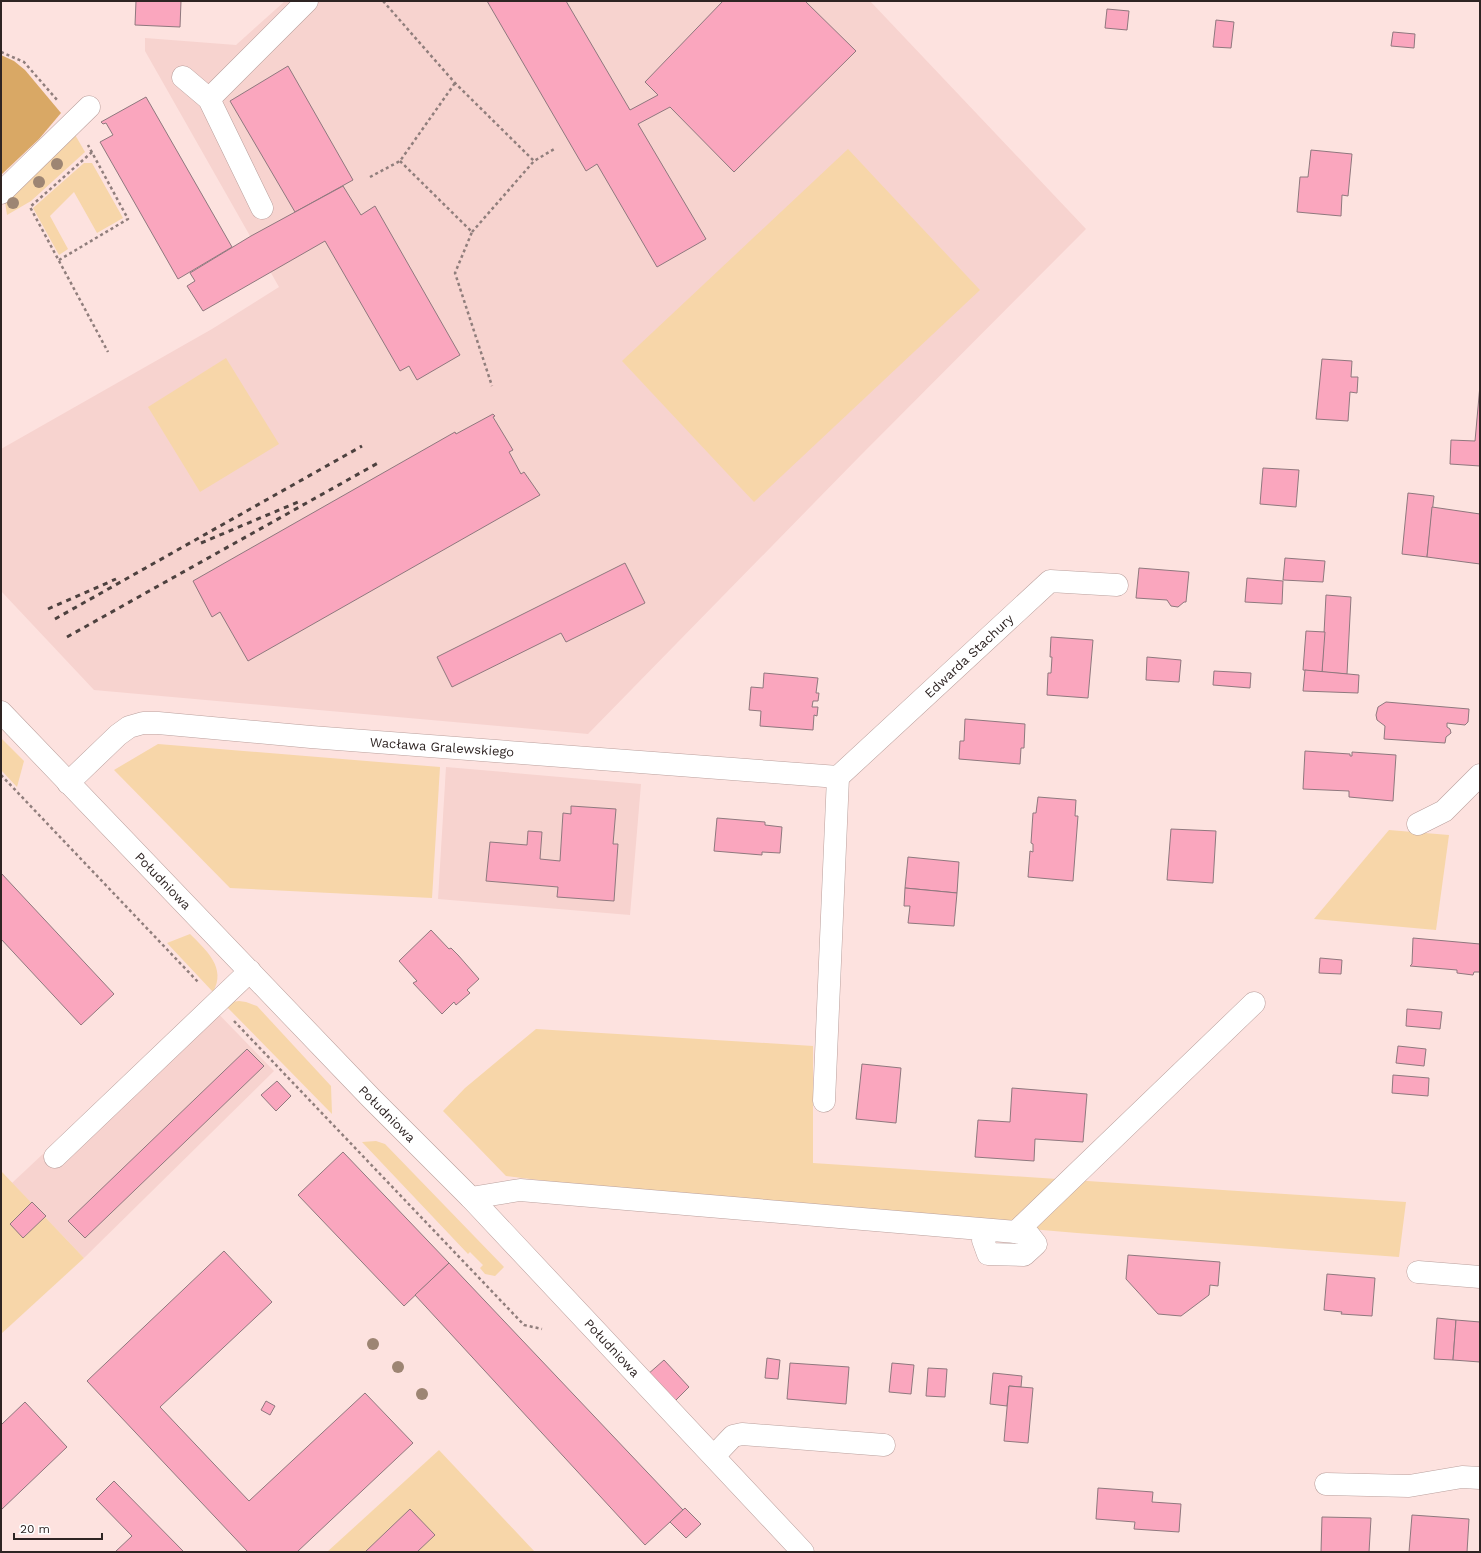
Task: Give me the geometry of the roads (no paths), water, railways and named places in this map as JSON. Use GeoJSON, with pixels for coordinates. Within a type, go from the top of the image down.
{"type":"FeatureCollection","features":[{"type":"Feature","properties":{"kind":"street"},"geometry":{"type":"LineString","coordinates":[[209,99],[307,1]]}},
{"type":"Feature","properties":{"kind":"street"},"geometry":{"type":"LineString","coordinates":[[183,77],[209,99],[262,208]]}},
{"type":"Feature","properties":{"kind":"street"},"geometry":{"type":"LineString","coordinates":[[1,193],[82,114]]}},
{"type":"Feature","properties":{"kind":"street","name":"Edwarda Stachury"},"geometry":{"type":"LineString","coordinates":[[838,777],[1050,581],[1117,585]]}},
{"type":"Feature","properties":{"kind":"street","name":"Południowa"},"geometry":{"type":"LineString","coordinates":[[1,712],[371,1098],[471,1198],[803,1552]]}},
{"type":"Feature","properties":{"kind":"street","name":"Wacława Gralewskiego"},"geometry":{"type":"LineString","coordinates":[[68,783],[129,727],[143,723],[838,777]]}},
{"type":"Feature","properties":{"kind":"street"},"geometry":{"type":"LineString","coordinates":[[1418,824],[1444,811],[1480,775]]}},
{"type":"Feature","properties":{"kind":"street"},"geometry":{"type":"LineString","coordinates":[[824,1101],[838,777]]}},
{"type":"Feature","properties":{"kind":"street"},"geometry":{"type":"LineString","coordinates":[[54,1157],[250,971]]}},
{"type":"Feature","properties":{"kind":"street"},"geometry":{"type":"LineString","coordinates":[[471,1198],[520,1190],[1016,1232],[1254,1003]]}},
{"type":"Feature","properties":{"kind":"street"},"geometry":{"type":"LineString","coordinates":[[1418,1272],[1480,1277]]}},
{"type":"Feature","properties":{"kind":"street"},"geometry":{"type":"LineString","coordinates":[[714,1456],[733,1436],[742,1434],[884,1445]]}},
{"type":"Feature","properties":{"kind":"street"},"geometry":{"type":"LineString","coordinates":[[1326,1484],[1409,1486],[1462,1476],[1480,1478]]}},
{"type":"Feature","properties":{"kind":"railway"},"geometry":{"type":"LineString","coordinates":[[55,619],[362,446]]}},
{"type":"Feature","properties":{"kind":"railway"},"geometry":{"type":"LineString","coordinates":[[67,637],[378,463]]}},
{"type":"Feature","properties":{"kind":"railway"},"geometry":{"type":"LineString","coordinates":[[201,543],[298,502]]}},
{"type":"Feature","properties":{"kind":"railway"},"geometry":{"type":"LineString","coordinates":[[48,609],[116,579]]}}]}
